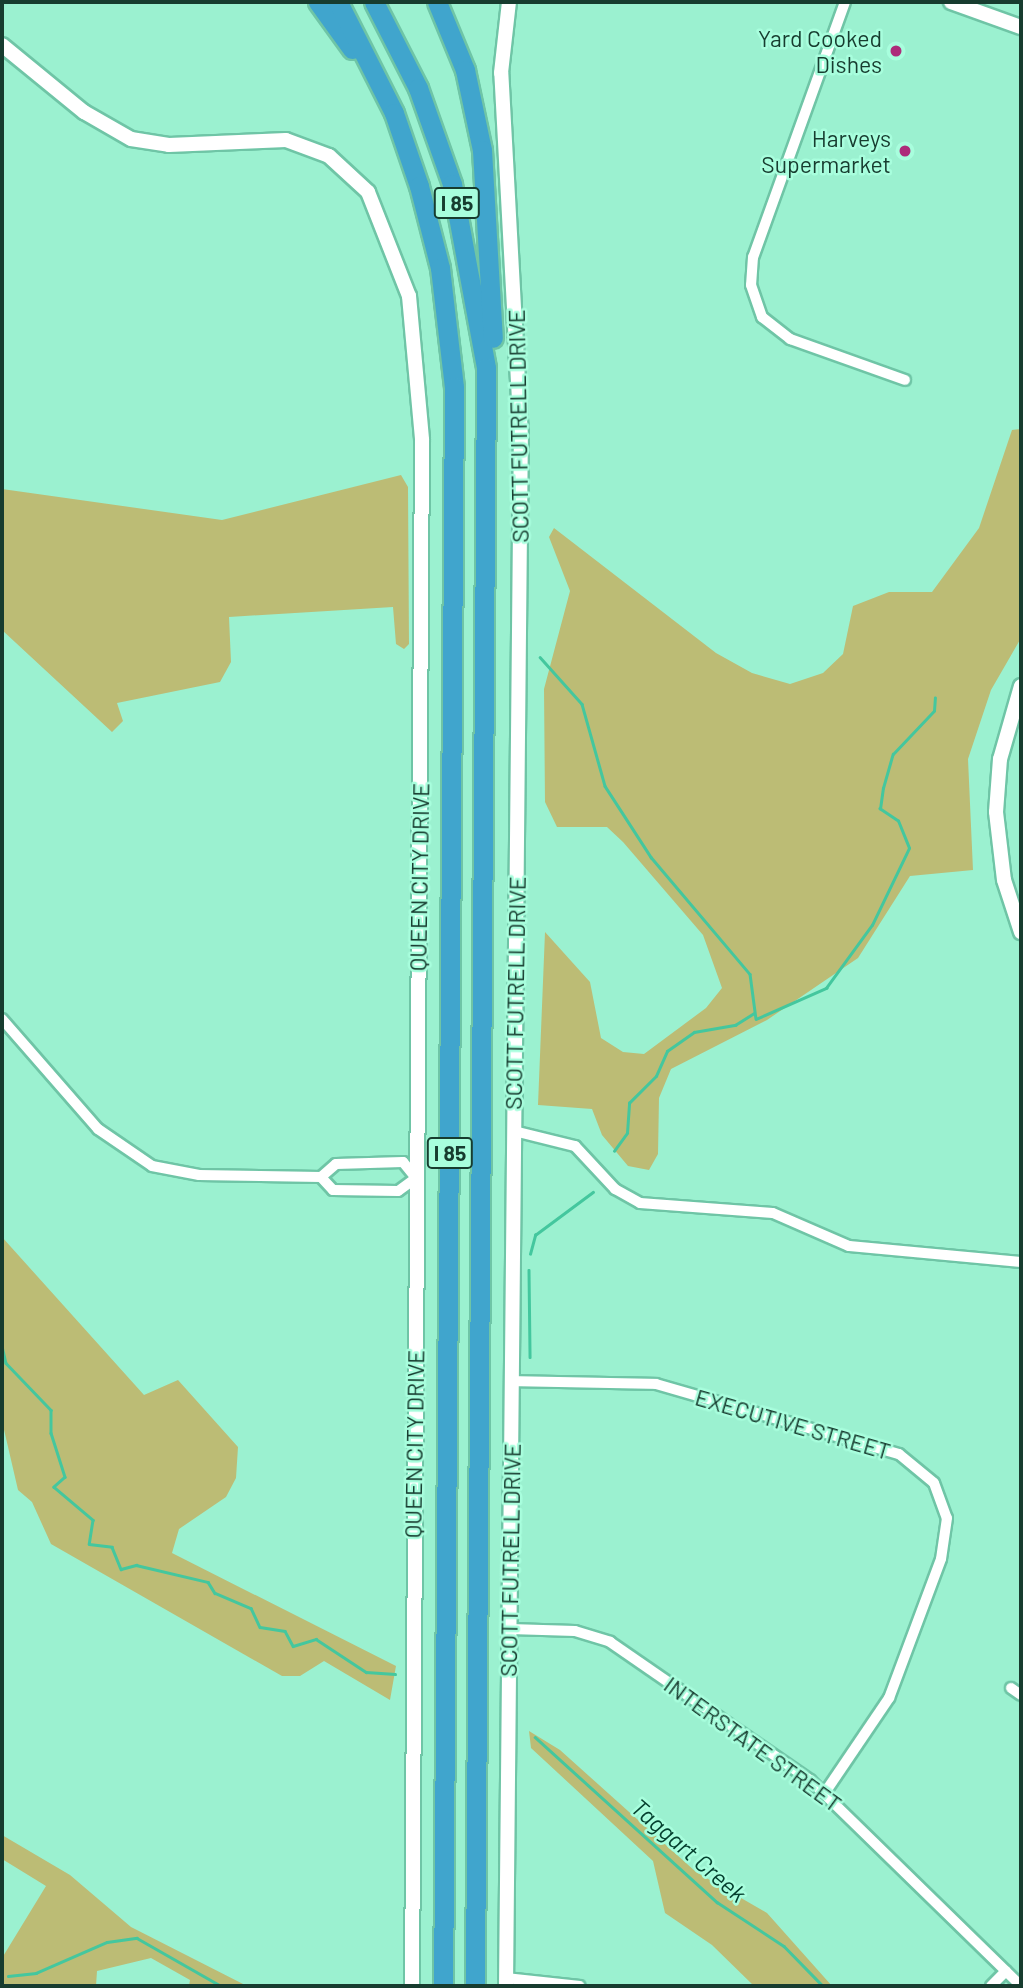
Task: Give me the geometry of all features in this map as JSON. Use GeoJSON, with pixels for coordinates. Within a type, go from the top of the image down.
{"type":"FeatureCollection","features":[{"type":"Feature","properties":{"kind":"highway"},"geometry":{"type":"LineString","coordinates":[[318,2],[394,113]]}},
{"type":"Feature","properties":{"kind":"highway","name":"I 85"},"geometry":{"type":"LineString","coordinates":[[338,2],[394,113],[440,268],[455,420],[443,1986]]}},
{"type":"Feature","properties":{"kind":"highway","name":"I 85"},"geometry":{"type":"LineString","coordinates":[[374,2],[418,88],[457,200],[481,318],[488,419],[475,1986]]}},
{"type":"Feature","properties":{"kind":"highway"},"geometry":{"type":"LineString","coordinates":[[437,2],[465,70],[488,198],[494,303],[488,419]]}},
{"type":"Feature","properties":{"kind":"street","name":"SCOTT FUTRELL DRIVE"},"geometry":{"type":"LineString","coordinates":[[506,1982],[521,437],[501,73],[509,2]]}},
{"type":"Feature","properties":{"kind":"street"},"geometry":{"type":"LineString","coordinates":[[845,2],[753,257],[751,285],[762,317],[790,339],[905,380]]}},
{"type":"Feature","properties":{"kind":"street"},"geometry":{"type":"LineString","coordinates":[[951,2],[1021,27]]}},
{"type":"Feature","properties":{"kind":"street","name":"QUEEN CITY DRIVE"},"geometry":{"type":"LineString","coordinates":[[2,46],[83,112],[131,139],[169,145],[264,139],[317,150],[368,192],[394,247],[416,334],[422,440],[412,1986]]}},
{"type":"Feature","properties":{"kind":"street"},"geometry":{"type":"LineString","coordinates":[[1021,687],[1000,759],[996,812],[1004,880],[1021,932]]}},
{"type":"Feature","properties":{"kind":"street"},"geometry":{"type":"LineString","coordinates":[[2,1019],[98,1129],[134,1157],[180,1174],[321,1177],[336,1164],[402,1162],[416,1178],[398,1191],[333,1190],[321,1177]]}},
{"type":"Feature","properties":{"kind":"street"},"geometry":{"type":"LineString","coordinates":[[514,1131],[575,1146],[615,1189],[640,1203],[773,1213],[849,1246],[1021,1262]]}},
{"type":"Feature","properties":{"kind":"street","name":"EXECUTIVE STREET"},"geometry":{"type":"LineString","coordinates":[[512,1381],[656,1384],[899,1454],[934,1483],[947,1518],[941,1559],[889,1698],[826,1791]]}},
{"type":"Feature","properties":{"kind":"street","name":"INTERSTATE STREET"},"geometry":{"type":"LineString","coordinates":[[509,1629],[575,1631],[610,1642],[826,1791],[1021,1986]]}},
{"type":"Feature","properties":{"kind":"street"},"geometry":{"type":"LineString","coordinates":[[1010,1688],[1021,1695]]}},
{"type":"Feature","properties":{"kind":"street"},"geometry":{"type":"LineString","coordinates":[[991,1986],[1006,1971]]}},
{"type":"Feature","properties":{"kind":"street"},"geometry":{"type":"LineString","coordinates":[[506,1982],[579,1986]]}},
{"type":"Feature","properties":{"kind":"shaded area"},"geometry":{"type":"Polygon","coordinates":[[[1021,429],[1021,638],[991,690],[968,759],[973,870],[910,876],[858,958],[767,1020],[671,1069],[659,1098],[658,1154],[649,1170],[628,1166],[602,1135],[592,1109],[538,1105],[545,932],[590,982],[601,1038],[623,1052],[644,1054],[706,1008],[722,988],[703,935],[623,842],[607,827],[557,827],[545,802],[544,689],[570,591],[549,537],[554,528],[716,653],[752,673],[790,684],[823,673],[843,654],[853,606],[889,592],[932,592],[979,528],[1012,430],[1021,429]]]}},
{"type":"Feature","properties":{"kind":"shaded area"},"geometry":{"type":"Polygon","coordinates":[[[401,475],[408,487],[409,644],[404,649],[396,644],[393,607],[229,617],[231,662],[220,682],[117,703],[123,721],[112,732],[2,630],[2,489],[222,520],[401,475]]]}},
{"type":"Feature","properties":{"kind":"shaded area"},"geometry":{"type":"Polygon","coordinates":[[[2,1237],[144,1395],[178,1380],[238,1447],[236,1478],[226,1497],[179,1529],[172,1553],[396,1666],[390,1700],[324,1661],[300,1676],[282,1676],[51,1544],[32,1502],[18,1490],[2,1421],[2,1237]]]}},
{"type":"Feature","properties":{"kind":"shaded area"},"geometry":{"type":"Polygon","coordinates":[[[529,1731],[560,1750],[696,1872],[767,1913],[832,1986],[754,1986],[712,1945],[665,1913],[653,1861],[531,1748],[529,1731]]]}},
{"type":"Feature","properties":{"kind":"shaded area"},"geometry":{"type":"Polygon","coordinates":[[[2,1835],[70,1875],[131,1927],[247,1986],[189,1986],[190,1980],[151,1958],[97,1971],[96,1986],[3,1986],[2,1958],[46,1886],[2,1859],[2,1835]]]}},
{"type":"Feature","properties":{"kind":"waterway"},"geometry":{"type":"LineString","coordinates":[[540,657],[582,704],[605,786],[651,857],[750,974],[756,1019],[826,988],[872,925],[909,848],[898,821],[880,809],[883,788],[893,754],[934,711],[935,698]]}},
{"type":"Feature","properties":{"kind":"waterway"},"geometry":{"type":"LineString","coordinates":[[614,1151],[627,1133],[629,1103],[656,1076],[667,1051],[694,1032],[735,1025],[754,1013]]}},
{"type":"Feature","properties":{"kind":"waterway"},"geometry":{"type":"LineString","coordinates":[[530,1254],[535,1235],[593,1192]]}},
{"type":"Feature","properties":{"kind":"waterway"},"geometry":{"type":"LineString","coordinates":[[529,1270],[530,1357]]}},
{"type":"Feature","properties":{"kind":"waterway","name":"Taggart Creek"},"geometry":{"type":"LineString","coordinates":[[2,1346],[6,1363],[51,1410],[51,1433],[65,1477],[54,1487],[93,1520],[89,1544],[112,1547],[121,1569],[136,1565],[208,1582],[215,1593],[251,1608],[260,1627],[285,1631],[293,1646],[316,1639],[366,1672],[395,1674]]}},
{"type":"Feature","properties":{"kind":"waterway","name":"Taggart Creek"},"geometry":{"type":"LineString","coordinates":[[535,1737],[717,1902],[784,1946],[823,1986]]}},
{"type":"Feature","properties":{"kind":"waterway"},"geometry":{"type":"LineString","coordinates":[[8,1976],[36,1973],[107,1942],[137,1938],[221,1986]]}},
{"type":"Feature","properties":{"kind":"place","name":"Yard Cooked Dishes"},"geometry":{"type":"Point","coordinates":[896,51]}},
{"type":"Feature","properties":{"kind":"place","name":"Harveys Supermarket"},"geometry":{"type":"Point","coordinates":[905,151]}}]}
